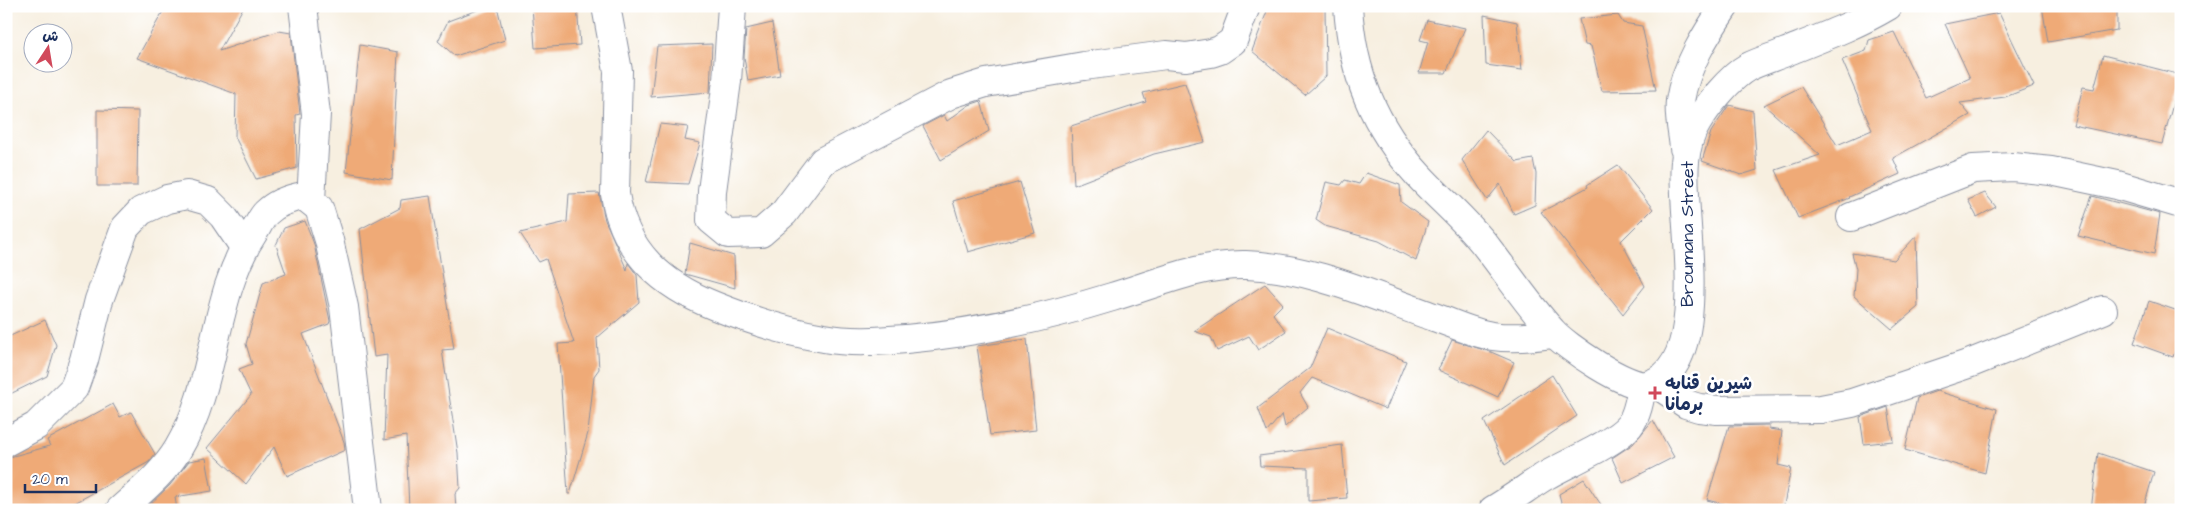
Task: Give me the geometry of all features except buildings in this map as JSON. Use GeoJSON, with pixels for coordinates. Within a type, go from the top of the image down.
{"type":"FeatureCollection","features":[{"type":"Feature","properties":{"kind":"street"},"geometry":{"type":"LineString","coordinates":[[303,6],[316,114],[311,200]]}},
{"type":"Feature","properties":{"kind":"street"},"geometry":{"type":"LineString","coordinates":[[606,6],[618,71],[615,194],[617,210],[631,244],[652,270],[700,301],[745,318],[825,339],[874,342],[957,334],[1005,326],[1112,297],[1187,272],[1245,265],[1317,276],[1490,336],[1528,338],[1554,334]]}},
{"type":"Feature","properties":{"kind":"street"},"geometry":{"type":"LineString","coordinates":[[732,6],[727,81],[712,191],[711,220],[728,234],[761,233],[784,213],[823,160],[951,94],[986,83],[1092,65],[1166,55],[1186,56],[1211,53],[1220,50],[1232,41],[1246,6]]}},
{"type":"Feature","properties":{"kind":"street"},"geometry":{"type":"LineString","coordinates":[[1348,6],[1356,67],[1373,110],[1393,144],[1418,176],[1481,239],[1554,334],[1611,375],[1648,384],[1686,404],[1699,408],[1717,410],[1821,409],[1852,403],[1971,363],[2102,310]]}},
{"type":"Feature","properties":{"kind":"street"},"geometry":{"type":"LineString","coordinates":[[1680,102],[1673,90],[1677,68],[1682,54],[1713,6]]}},
{"type":"Feature","properties":{"kind":"street"},"geometry":{"type":"LineString","coordinates":[[1684,163],[1680,102],[1690,67],[1707,32],[1725,6]]}},
{"type":"Feature","properties":{"kind":"street","name":"Broumana Street"},"geometry":{"type":"LineString","coordinates":[[1648,384],[1667,374],[1677,360],[1685,333],[1690,291],[1690,252],[1684,163],[1696,124],[1712,100],[1746,68],[1861,22],[1888,6]]}},
{"type":"Feature","properties":{"kind":"street"},"geometry":{"type":"LineString","coordinates":[[1851,217],[1973,169],[2013,167],[2051,171],[2116,185],[2181,204]]}},
{"type":"Feature","properties":{"kind":"street"},"geometry":{"type":"LineString","coordinates":[[6,442],[36,426],[74,388],[84,360],[99,300],[125,228],[141,211],[167,198],[187,195],[208,201],[223,216],[244,247]]}},
{"type":"Feature","properties":{"kind":"street"},"geometry":{"type":"LineString","coordinates":[[120,510],[161,472],[178,449],[201,392],[222,308],[244,247],[266,213],[292,198],[304,196],[319,208],[329,240],[344,307],[368,510]]}},
{"type":"Feature","properties":{"kind":"street"},"geometry":{"type":"LineString","coordinates":[[1493,510],[1514,499],[1541,479],[1617,436],[1629,426],[1648,384]]}},
{"type":"Feature","properties":{"kind":"place","name":"شيرين قنابه برمانا"},"geometry":{"type":"Point","coordinates":[1655,393]}}]}
